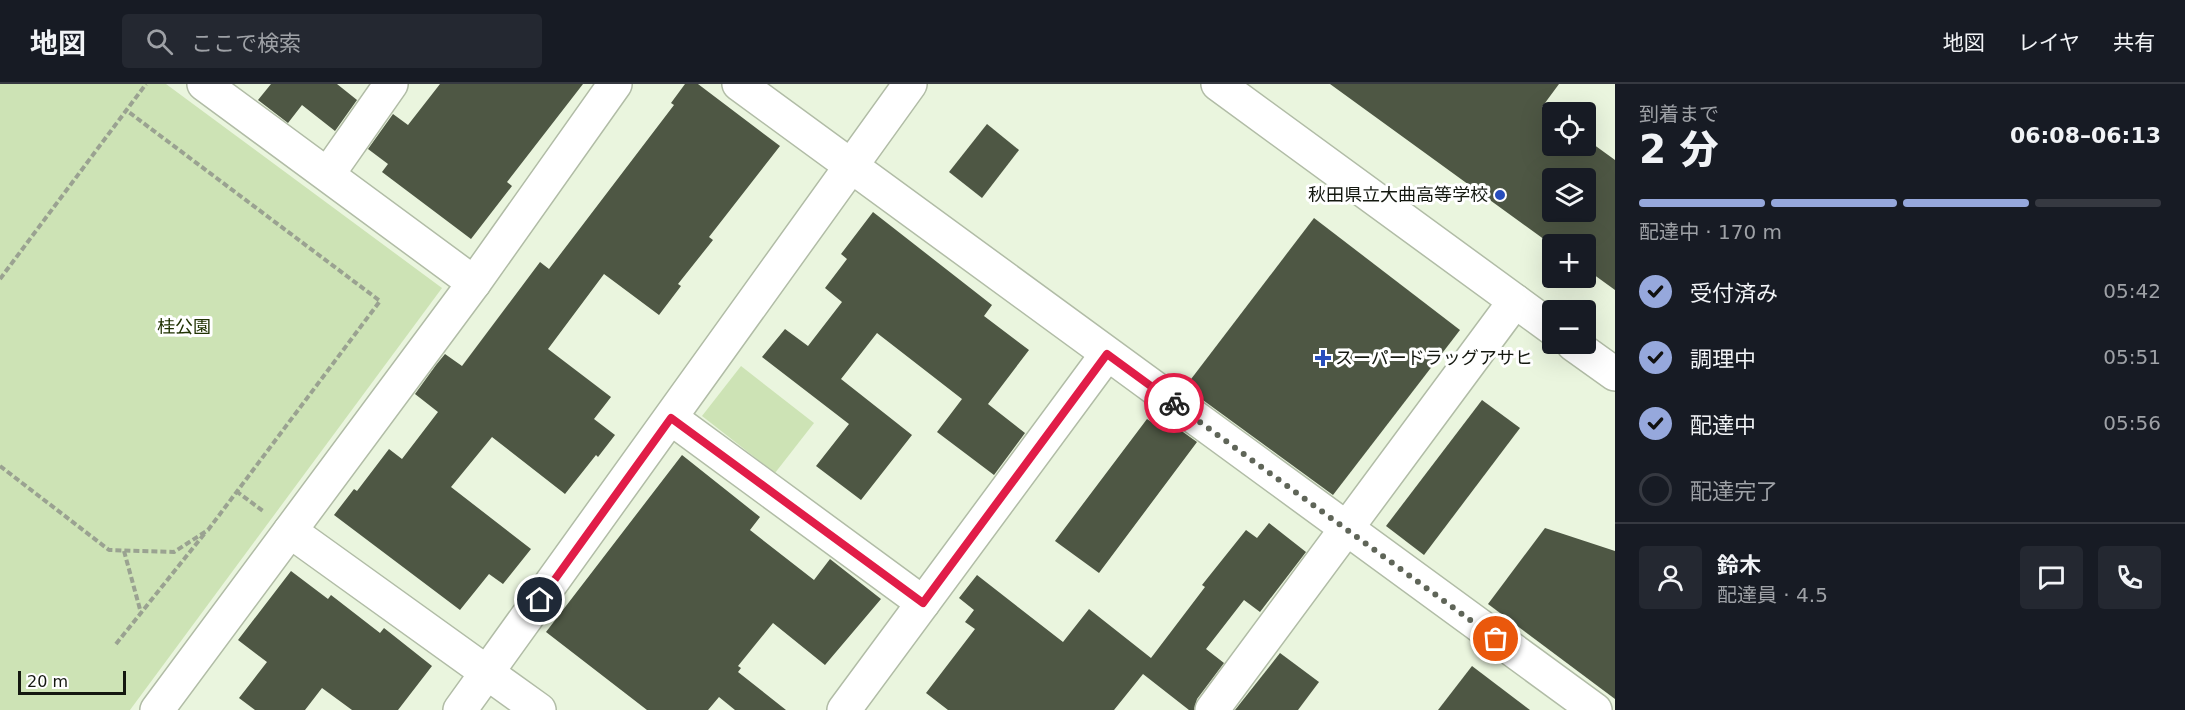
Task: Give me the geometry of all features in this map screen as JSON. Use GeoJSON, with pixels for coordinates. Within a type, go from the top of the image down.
{"type":"FeatureCollection","features":[{"type":"Feature","properties":{"kind":"street"},"geometry":{"type":"LineString","coordinates":[[204,84],[474,283]]}},
{"type":"Feature","properties":{"kind":"street"},"geometry":{"type":"LineString","coordinates":[[328,174],[391,84]]}},
{"type":"Feature","properties":{"kind":"street"},"geometry":{"type":"LineString","coordinates":[[157,710],[474,283],[615,84]]}},
{"type":"Feature","properties":{"kind":"street"},"geometry":{"type":"LineString","coordinates":[[739,84],[1591,709]]}},
{"type":"Feature","properties":{"kind":"street"},"geometry":{"type":"LineString","coordinates":[[460,710],[910,84]]}},
{"type":"Feature","properties":{"kind":"street"},"geometry":{"type":"LineString","coordinates":[[1218,84],[1542,321]]}},
{"type":"Feature","properties":{"kind":"street"},"geometry":{"type":"LineString","coordinates":[[1212,710],[1515,301]]}},
{"type":"Feature","properties":{"kind":"street"},"geometry":{"type":"LineString","coordinates":[[844,710],[1107,354]]}},
{"type":"Feature","properties":{"kind":"street"},"geometry":{"type":"LineString","coordinates":[[1587,354],[1615,374]]}},
{"type":"Feature","properties":{"kind":"street"},"geometry":{"type":"LineString","coordinates":[[671,418],[923,603]]}},
{"type":"Feature","properties":{"kind":"street"},"geometry":{"type":"LineString","coordinates":[[290,531],[539,710]]}},
{"type":"Feature","properties":{"kind":"path"},"geometry":{"type":"LineString","coordinates":[[0,279],[146,84]]}},
{"type":"Feature","properties":{"kind":"path"},"geometry":{"type":"LineString","coordinates":[[116,644],[207,530],[380,301],[126,110]]}},
{"type":"Feature","properties":{"kind":"path"},"geometry":{"type":"LineString","coordinates":[[0,466],[109,550],[174,552],[207,530]]}},
{"type":"Feature","properties":{"kind":"path"},"geometry":{"type":"LineString","coordinates":[[124,551],[141,614]]}},
{"type":"Feature","properties":{"kind":"green space","name":"桂公園"},"geometry":{"type":"Polygon","coordinates":[[[0,84],[166,84],[442,288],[130,710],[0,710],[0,84]]]}},
{"type":"Feature","properties":{"kind":"green space"},"geometry":{"type":"Polygon","coordinates":[[[741,366],[814,423],[775,473],[702,416],[741,366]]]}},
{"type":"Feature","properties":{"kind":"building"},"geometry":{"type":"Polygon","coordinates":[[[271,84],[337,84],[357,100],[335,131],[302,105],[288,123],[258,100],[271,84]]]}},
{"type":"Feature","properties":{"kind":"building"},"geometry":{"type":"Polygon","coordinates":[[[440,84],[583,84],[507,182],[512,186],[471,239],[382,172],[388,164],[368,149],[393,114],[408,125],[440,84]]]}},
{"type":"Feature","properties":{"kind":"building"},"geometry":{"type":"Polygon","coordinates":[[[685,84],[698,84],[780,146],[709,237],[713,240],[678,284],[681,286],[659,315],[604,274],[548,349],[611,397],[594,419],[615,435],[565,494],[492,437],[451,487],[531,549],[503,584],[489,574],[460,610],[334,515],[354,489],[357,491],[389,449],[402,459],[438,412],[415,394],[436,365],[445,354],[462,366],[540,262],[549,269],[674,105],[671,103],[685,84]]]}},
{"type":"Feature","properties":{"kind":"building"},"geometry":{"type":"Polygon","coordinates":[[[1330,84],[1559,84],[1546,102],[1542,102],[1542,156],[1596,156],[1596,146],[1615,160],[1615,290],[1596,276],[1596,234],[1542,234],[1542,238],[1330,84]]]}},
{"type":"Feature","properties":{"kind":"building"},"geometry":{"type":"Polygon","coordinates":[[[987,124],[1019,150],[982,198],[949,172],[987,124]]]}},
{"type":"Feature","properties":{"kind":"building"},"geometry":{"type":"Polygon","coordinates":[[[873,212],[992,305],[984,316],[1029,350],[988,404],[1025,433],[994,475],[937,432],[962,399],[877,333],[841,379],[912,435],[861,500],[816,466],[849,424],[762,357],[785,329],[808,346],[842,302],[825,288],[847,259],[841,254],[873,212]]]}},
{"type":"Feature","properties":{"kind":"building","name":"スーパードラッグアサヒ"},"geometry":{"type":"Polygon","coordinates":[[[1314,218],[1460,330],[1333,495],[1185,387],[1314,218]]]}},
{"type":"Feature","properties":{"kind":"building"},"geometry":{"type":"Polygon","coordinates":[[[1482,400],[1520,428],[1424,555],[1386,526],[1482,400]]]}},
{"type":"Feature","properties":{"kind":"building"},"geometry":{"type":"Polygon","coordinates":[[[1162,417],[1197,442],[1099,573],[1055,541],[1147,419],[1156,425],[1162,417]]]}},
{"type":"Feature","properties":{"kind":"building"},"geometry":{"type":"Polygon","coordinates":[[[682,455],[760,517],[750,530],[814,580],[830,559],[881,599],[825,665],[773,623],[738,666],[741,668],[738,672],[786,710],[735,710],[719,697],[708,710],[647,710],[546,632],[682,455]]]}},
{"type":"Feature","properties":{"kind":"building"},"geometry":{"type":"Polygon","coordinates":[[[1269,523],[1306,552],[1260,612],[1244,600],[1206,649],[1224,663],[1197,699],[1194,710],[1189,710],[1143,674],[1114,710],[948,710],[926,693],[975,629],[965,622],[974,610],[959,598],[977,575],[1063,642],[1089,609],[1151,658],[1205,587],[1202,585],[1246,530],[1257,538],[1269,523]]]}},
{"type":"Feature","properties":{"kind":"building"},"geometry":{"type":"Polygon","coordinates":[[[1545,528],[1615,551],[1615,699],[1488,604],[1545,528]]]}},
{"type":"Feature","properties":{"kind":"building"},"geometry":{"type":"Polygon","coordinates":[[[291,571],[328,599],[331,595],[380,633],[384,628],[432,666],[398,710],[352,710],[322,688],[305,710],[255,710],[239,698],[267,662],[238,640],[291,571]]]}},
{"type":"Feature","properties":{"kind":"building"},"geometry":{"type":"Polygon","coordinates":[[[1280,653],[1319,682],[1298,710],[1235,710],[1280,653]]]}},
{"type":"Feature","properties":{"kind":"building"},"geometry":{"type":"Polygon","coordinates":[[[1472,666],[1530,710],[1438,710],[1472,666]]]}},
{"type":"Feature","properties":{"kind":"way so far"},"geometry":{"type":"LineString","coordinates":[[1174,403],[1496,639]]}},
{"type":"Feature","properties":{"kind":"place","name":"秋田県立大曲高等学校"},"geometry":{"type":"Point","coordinates":[1500,195]}},
{"type":"Feature","properties":{"kind":"place","name":"スーパードラッグアサヒ"},"geometry":{"type":"Point","coordinates":[1323,358]}},
{"type":"Feature","properties":{"kind":"route"},"geometry":{"type":"LineString","coordinates":[[540,600],[671,418],[923,603],[1107,354],[1174,403]]}}]}
